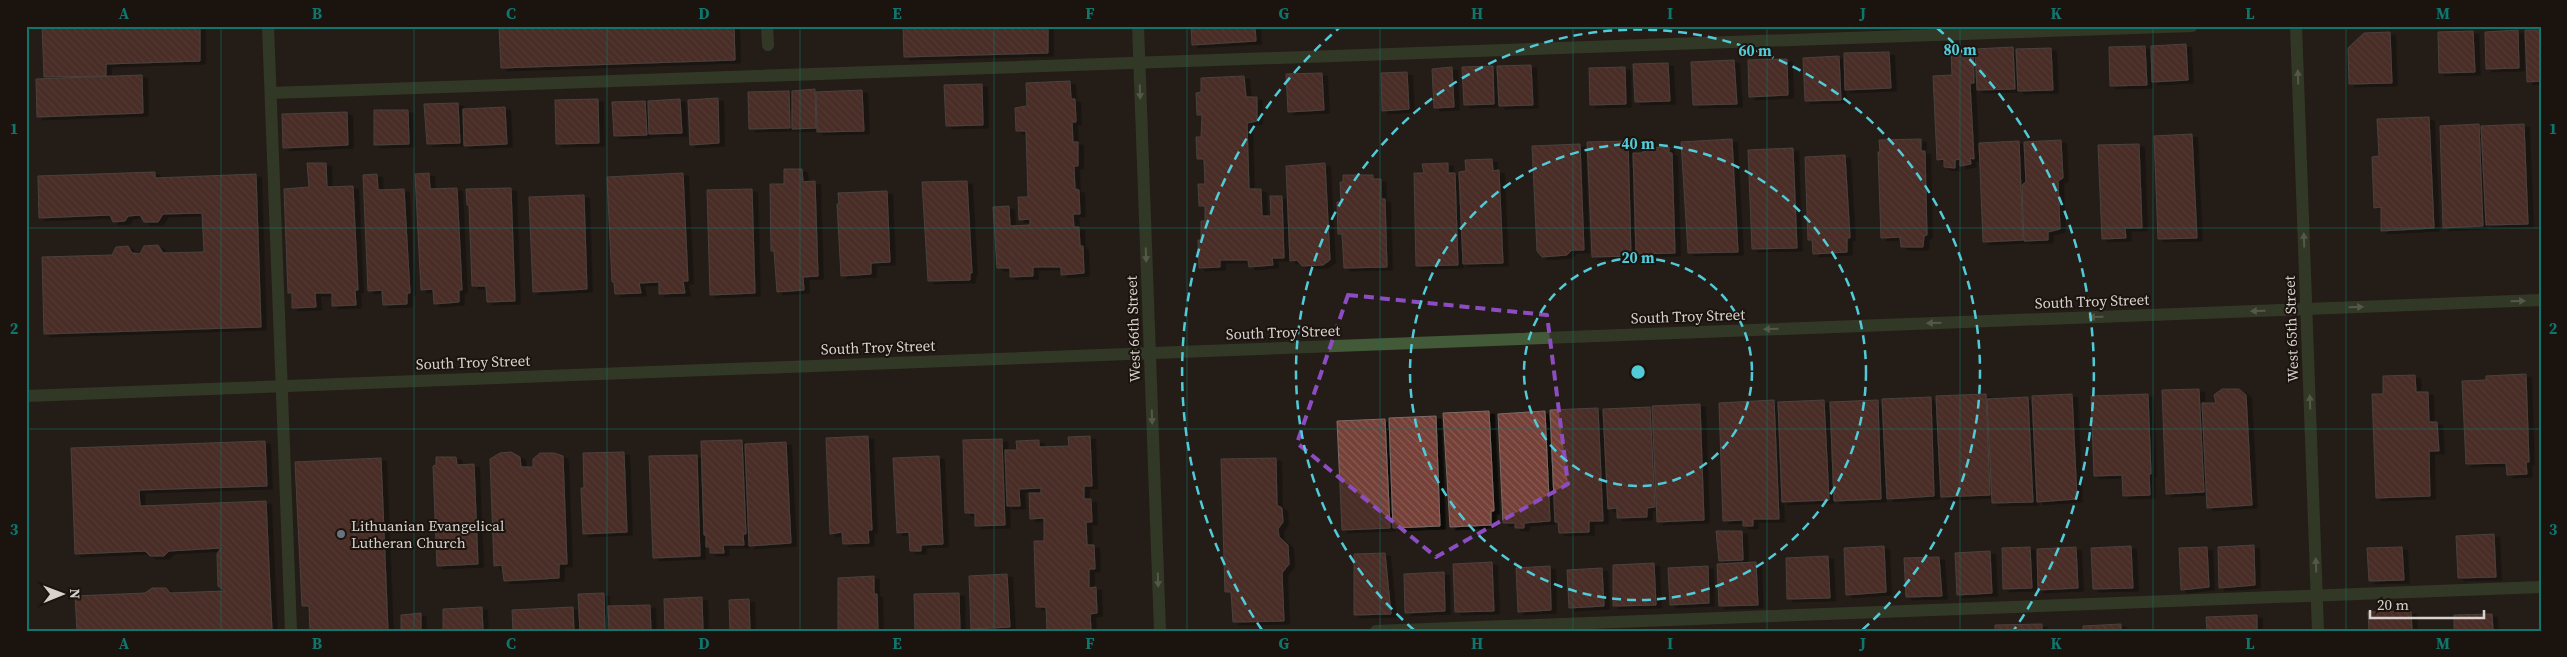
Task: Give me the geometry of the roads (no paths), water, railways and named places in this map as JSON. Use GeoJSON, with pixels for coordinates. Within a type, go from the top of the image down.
{"type":"FeatureCollection","features":[{"type":"Feature","properties":{"kind":"street"},"geometry":{"type":"LineString","coordinates":[[268,26],[291,631]]}},
{"type":"Feature","properties":{"kind":"street"},"geometry":{"type":"LineString","coordinates":[[767,26],[768,45]]}},
{"type":"Feature","properties":{"kind":"street","name":"West 66th Street"},"geometry":{"type":"LineString","coordinates":[[1138,26],[1160,631]]}},
{"type":"Feature","properties":{"kind":"street"},"geometry":{"type":"LineString","coordinates":[[271,93],[2192,26]]}},
{"type":"Feature","properties":{"kind":"street","name":"West 65th Street"},"geometry":{"type":"LineString","coordinates":[[2296,26],[2318,631]]}},
{"type":"Feature","properties":{"kind":"street","name":"South Troy Street"},"geometry":{"type":"LineString","coordinates":[[26,396],[2541,300]]}},
{"type":"Feature","properties":{"kind":"street"},"geometry":{"type":"LineString","coordinates":[[1376,631],[2541,587]]}},
{"type":"Feature","properties":{"kind":"place","name":"Lithuanian Evangelical Lutheran Church"},"geometry":{"type":"Point","coordinates":[341,534]}}]}
